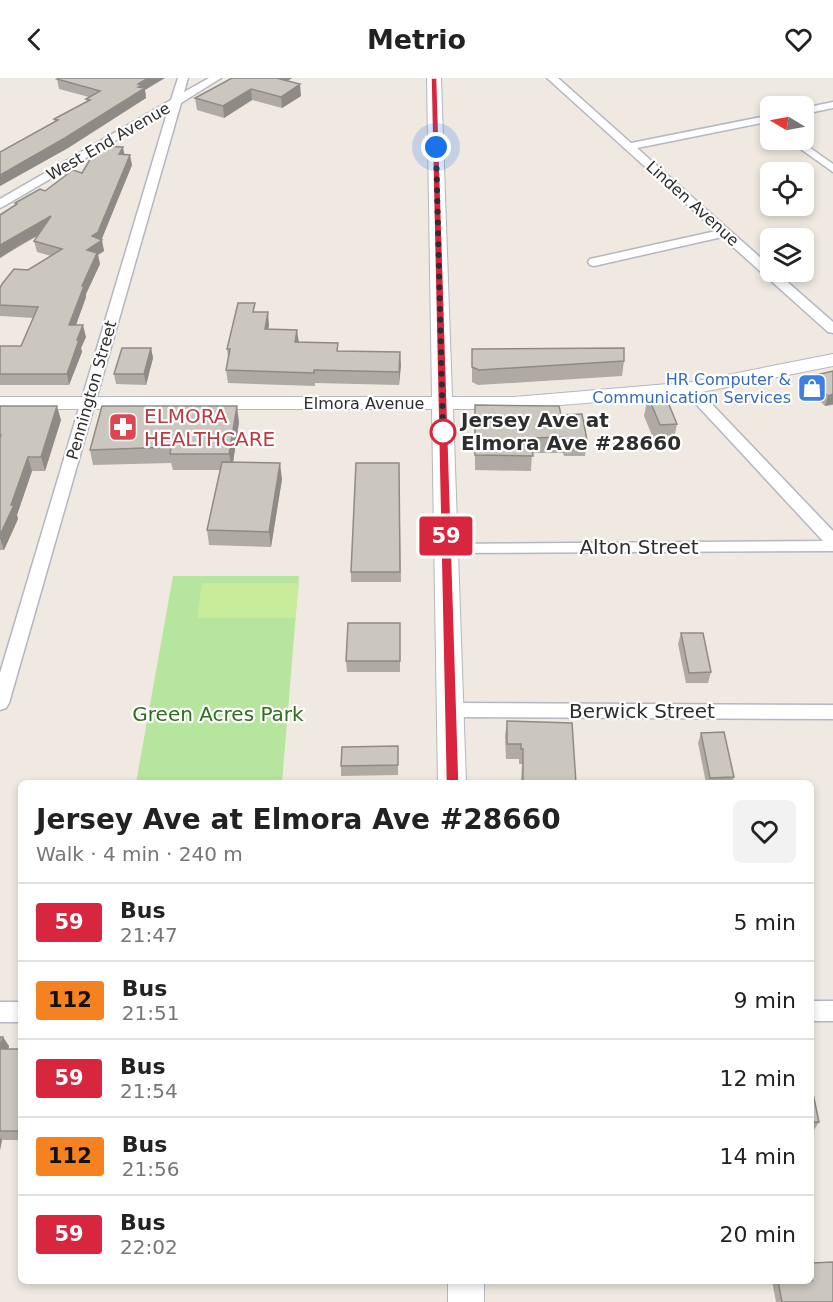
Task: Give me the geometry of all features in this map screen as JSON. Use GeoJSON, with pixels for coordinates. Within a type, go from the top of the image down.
{"type":"FeatureCollection","features":[{"type":"Feature","properties":{"kind":"street","name":"Pennington Street"},"geometry":{"type":"LineString","coordinates":[[0,702],[183,78]]}},
{"type":"Feature","properties":{"kind":"street","name":"West End Avenue"},"geometry":{"type":"LineString","coordinates":[[0,204],[216,78]]}},
{"type":"Feature","properties":{"kind":"street"},"geometry":{"type":"LineString","coordinates":[[434,78],[452,780]]}},
{"type":"Feature","properties":{"kind":"street","name":"Linden Avenue"},"geometry":{"type":"LineString","coordinates":[[552,78],[833,329]]}},
{"type":"Feature","properties":{"kind":"street"},"geometry":{"type":"LineString","coordinates":[[814,109],[833,105]]}},
{"type":"Feature","properties":{"kind":"street"},"geometry":{"type":"LineString","coordinates":[[630,146],[760,122]]}},
{"type":"Feature","properties":{"kind":"street"},"geometry":{"type":"LineString","coordinates":[[807,150],[833,169]]}},
{"type":"Feature","properties":{"kind":"street"},"geometry":{"type":"LineString","coordinates":[[594,262],[727,232]]}},
{"type":"Feature","properties":{"kind":"street","name":"Elmora Avenue"},"geometry":{"type":"LineString","coordinates":[[0,403],[514,402],[633,395],[692,388],[833,360]]}},
{"type":"Feature","properties":{"kind":"street"},"geometry":{"type":"LineString","coordinates":[[692,388],[701,401],[833,541]]}},
{"type":"Feature","properties":{"kind":"street","name":"Alton Street"},"geometry":{"type":"LineString","coordinates":[[446,549],[833,546]]}},
{"type":"Feature","properties":{"kind":"street","name":"Berwick Street"},"geometry":{"type":"LineString","coordinates":[[450,710],[833,712]]}},
{"type":"Feature","properties":{"kind":"street"},"geometry":{"type":"LineString","coordinates":[[814,1011],[833,1011]]}},
{"type":"Feature","properties":{"kind":"street"},"geometry":{"type":"LineString","coordinates":[[0,1012],[18,1012]]}},
{"type":"Feature","properties":{"kind":"street"},"geometry":{"type":"LineString","coordinates":[[466,1284],[466,1302]]}},
{"type":"Feature","properties":{"kind":"green space","name":"Green Acres Park"},"geometry":{"type":"Polygon","coordinates":[[[173,576],[299,576],[282,780],[137,780],[173,576]]]}},
{"type":"Feature","properties":{"kind":"green space"},"geometry":{"type":"Polygon","coordinates":[[[202,583],[299,583],[295,618],[197,618],[202,583]]]}},
{"type":"Feature","properties":{"kind":"building"},"geometry":{"type":"Polygon","coordinates":[[[148,78],[138,84],[141,85],[138,87],[145,88],[0,175],[0,152],[58,120],[54,119],[90,100],[86,99],[100,91],[57,79],[148,78]]]}},
{"type":"Feature","properties":{"kind":"building"},"geometry":{"type":"Polygon","coordinates":[[[232,78],[276,78],[300,84],[281,97],[251,89],[223,106],[195,98],[232,78]]]}},
{"type":"Feature","properties":{"kind":"building"},"geometry":{"type":"Polygon","coordinates":[[[98,146],[123,147],[119,154],[130,155],[98,232],[92,236],[102,240],[87,250],[97,253],[82,286],[84,286],[69,325],[83,325],[67,374],[0,374],[0,346],[21,346],[38,307],[0,305],[0,288],[14,269],[28,270],[62,249],[34,241],[51,216],[0,245],[0,215],[17,204],[15,203],[40,189],[45,191],[73,170],[82,173],[98,146]]]}},
{"type":"Feature","properties":{"kind":"building"},"geometry":{"type":"Polygon","coordinates":[[[238,303],[255,303],[253,312],[268,312],[265,329],[297,330],[295,342],[338,343],[337,351],[400,352],[399,372],[314,370],[314,373],[226,370],[230,349],[227,349],[238,303]]]}},
{"type":"Feature","properties":{"kind":"building"},"geometry":{"type":"Polygon","coordinates":[[[122,348],[151,348],[144,374],[114,374],[122,348]]]}},
{"type":"Feature","properties":{"kind":"building"},"geometry":{"type":"Polygon","coordinates":[[[624,348],[624,361],[479,370],[472,367],[472,349],[624,348]]]}},
{"type":"Feature","properties":{"kind":"building"},"geometry":{"type":"Polygon","coordinates":[[[833,371],[833,394],[828,396],[808,377],[833,371]]]}},
{"type":"Feature","properties":{"kind":"building"},"geometry":{"type":"Polygon","coordinates":[[[665,395],[677,424],[660,425],[648,396],[665,395]]]}},
{"type":"Feature","properties":{"kind":"building"},"geometry":{"type":"Polygon","coordinates":[[[475,405],[559,406],[561,415],[582,414],[587,440],[566,441],[565,437],[531,438],[533,456],[475,455],[475,405]]]}},
{"type":"Feature","properties":{"kind":"building"},"geometry":{"type":"Polygon","coordinates":[[[0,406],[57,406],[41,457],[28,457],[11,505],[14,505],[0,535],[1,435],[0,406]]]}},
{"type":"Feature","properties":{"kind":"building"},"geometry":{"type":"Polygon","coordinates":[[[102,406],[237,406],[229,454],[170,454],[171,447],[90,450],[102,406]]]}},
{"type":"Feature","properties":{"kind":"building"},"geometry":{"type":"Polygon","coordinates":[[[222,462],[280,463],[269,532],[207,530],[222,462]]]}},
{"type":"Feature","properties":{"kind":"building"},"geometry":{"type":"Polygon","coordinates":[[[356,463],[399,463],[400,572],[351,572],[356,463]]]}},
{"type":"Feature","properties":{"kind":"building"},"geometry":{"type":"Polygon","coordinates":[[[348,623],[400,623],[400,661],[346,661],[348,623]]]}},
{"type":"Feature","properties":{"kind":"building"},"geometry":{"type":"Polygon","coordinates":[[[681,633],[703,633],[711,672],[689,673],[681,633]]]}},
{"type":"Feature","properties":{"kind":"building"},"geometry":{"type":"Polygon","coordinates":[[[507,721],[572,723],[576,780],[523,780],[521,744],[507,744],[507,721]]]}},
{"type":"Feature","properties":{"kind":"building"},"geometry":{"type":"Polygon","coordinates":[[[724,732],[734,777],[710,778],[701,733],[724,732]]]}},
{"type":"Feature","properties":{"kind":"building"},"geometry":{"type":"Polygon","coordinates":[[[398,746],[398,765],[341,766],[342,747],[398,746]]]}},
{"type":"Feature","properties":{"kind":"building"},"geometry":{"type":"Polygon","coordinates":[[[0,1049],[18,1049],[18,1131],[0,1131],[0,1049]]]}},
{"type":"Feature","properties":{"kind":"building"},"geometry":{"type":"Polygon","coordinates":[[[814,1098],[819,1122],[814,1122],[814,1098]]]}},
{"type":"Feature","properties":{"kind":"building"},"geometry":{"type":"Polygon","coordinates":[[[833,1262],[833,1302],[782,1302],[779,1284],[814,1284],[814,1263],[833,1262]]]}},
{"type":"Feature","properties":{"kind":"bus line","name":"59"},"geometry":{"type":"LineString","coordinates":[[434,78],[452,780]]}},
{"type":"Feature","properties":{"kind":"place","name":"HR Computer & Communication Services"},"geometry":{"type":"Point","coordinates":[812,388]}},
{"type":"Feature","properties":{"kind":"place","name":"ELMORA HEALTHCARE"},"geometry":{"type":"Point","coordinates":[123,427]}},
{"type":"Feature","properties":{"kind":"place","name":"Jersey Ave at Elmora Ave #28660"},"geometry":{"type":"Point","coordinates":[443,432]}},
{"type":"Feature","properties":{"kind":"route"},"geometry":{"type":"LineString","coordinates":[[436,147],[443,432]]}}]}
